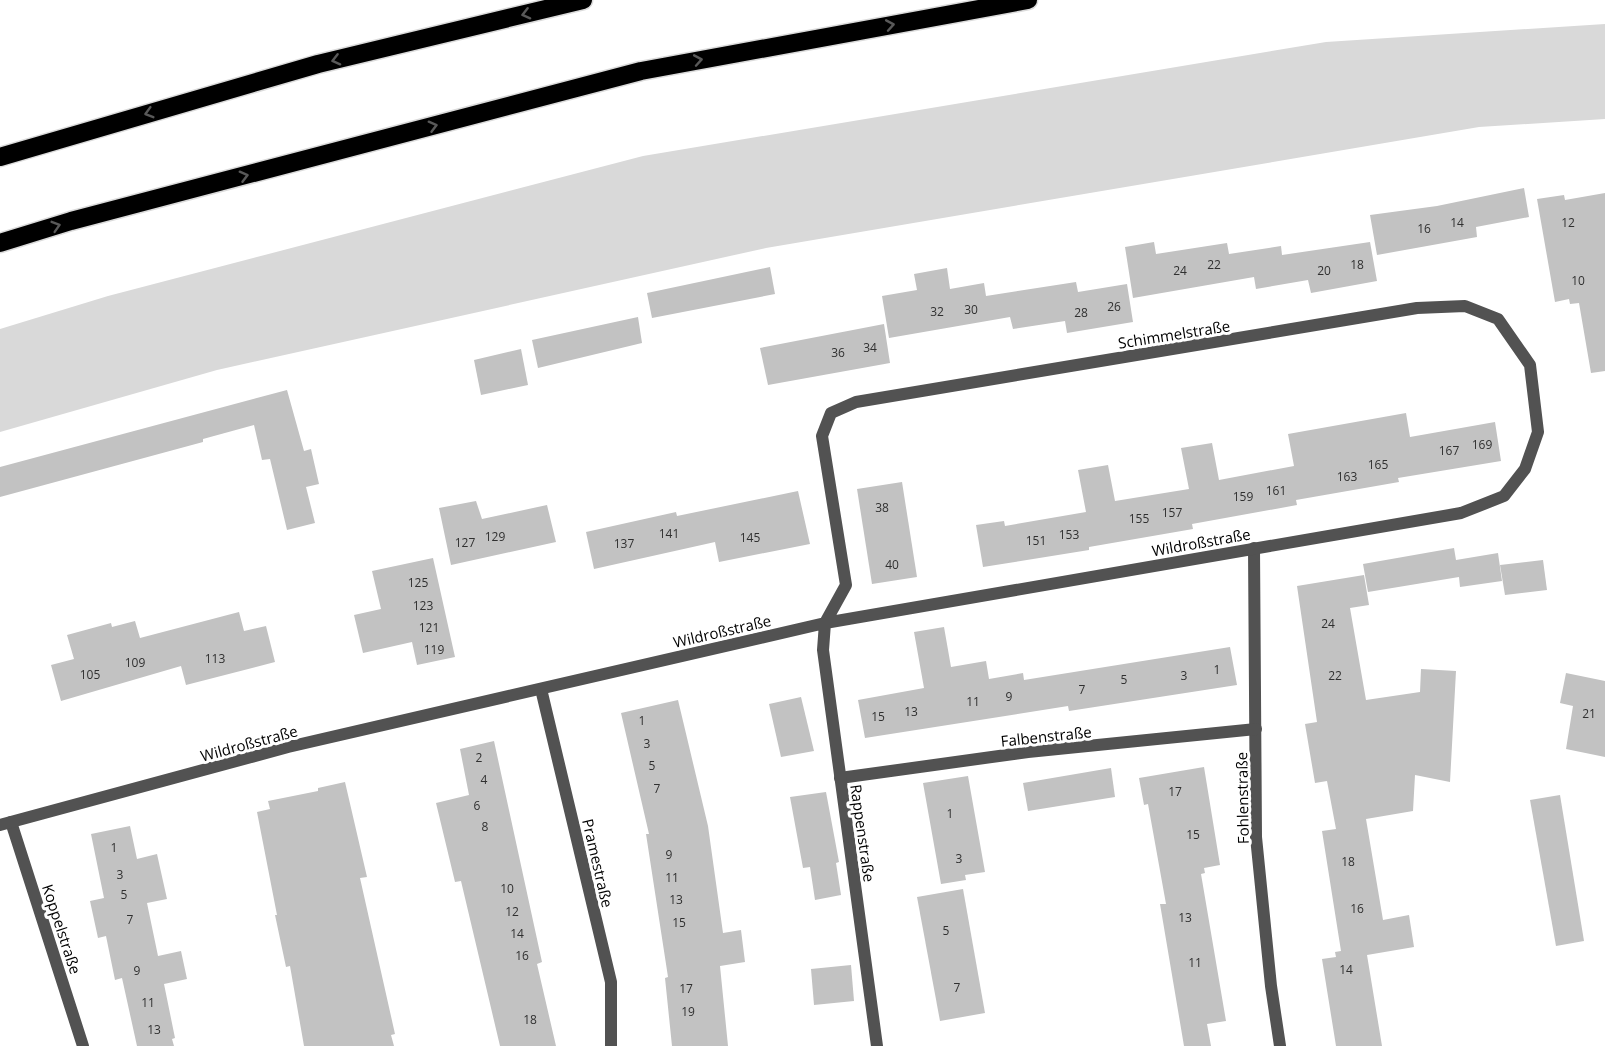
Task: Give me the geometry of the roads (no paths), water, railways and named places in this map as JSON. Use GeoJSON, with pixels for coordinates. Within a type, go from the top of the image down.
{"type":"FeatureCollection","features":[{"type":"Feature","properties":{"kind":"highway"},"geometry":{"type":"LineString","coordinates":[[0,157],[318,64],[583,0]]}},
{"type":"Feature","properties":{"kind":"highway"},"geometry":{"type":"LineString","coordinates":[[0,243],[71,221],[641,71],[1028,0]]}},
{"type":"Feature","properties":{"kind":"street","name":"Schimmelstraße"},"geometry":{"type":"LineString","coordinates":[[825,623],[846,585],[822,435],[831,413],[856,402],[1417,308],[1465,306],[1498,319],[1530,365],[1538,432],[1524,469],[1504,496],[1461,513]]}},
{"type":"Feature","properties":{"kind":"street","name":"Wildroßstraße"},"geometry":{"type":"LineString","coordinates":[[6,824],[288,747],[825,623],[1461,513]]}},
{"type":"Feature","properties":{"kind":"street","name":"Fohlenstraße"},"geometry":{"type":"LineString","coordinates":[[1254,548],[1256,837],[1271,986],[1280,1046]]}},
{"type":"Feature","properties":{"kind":"street","name":"Rappenstraße"},"geometry":{"type":"LineString","coordinates":[[825,623],[823,650],[877,1046]]}},
{"type":"Feature","properties":{"kind":"street","name":"Pramestraße"},"geometry":{"type":"LineString","coordinates":[[541,689],[611,982],[611,1046]]}},
{"type":"Feature","properties":{"kind":"street","name":"Falbenstraße"},"geometry":{"type":"LineString","coordinates":[[840,778],[1028,752],[1256,729]]}},
{"type":"Feature","properties":{"kind":"street","name":"Koppelstraße"},"geometry":{"type":"LineString","coordinates":[[6,824],[83,1046]]}}]}
